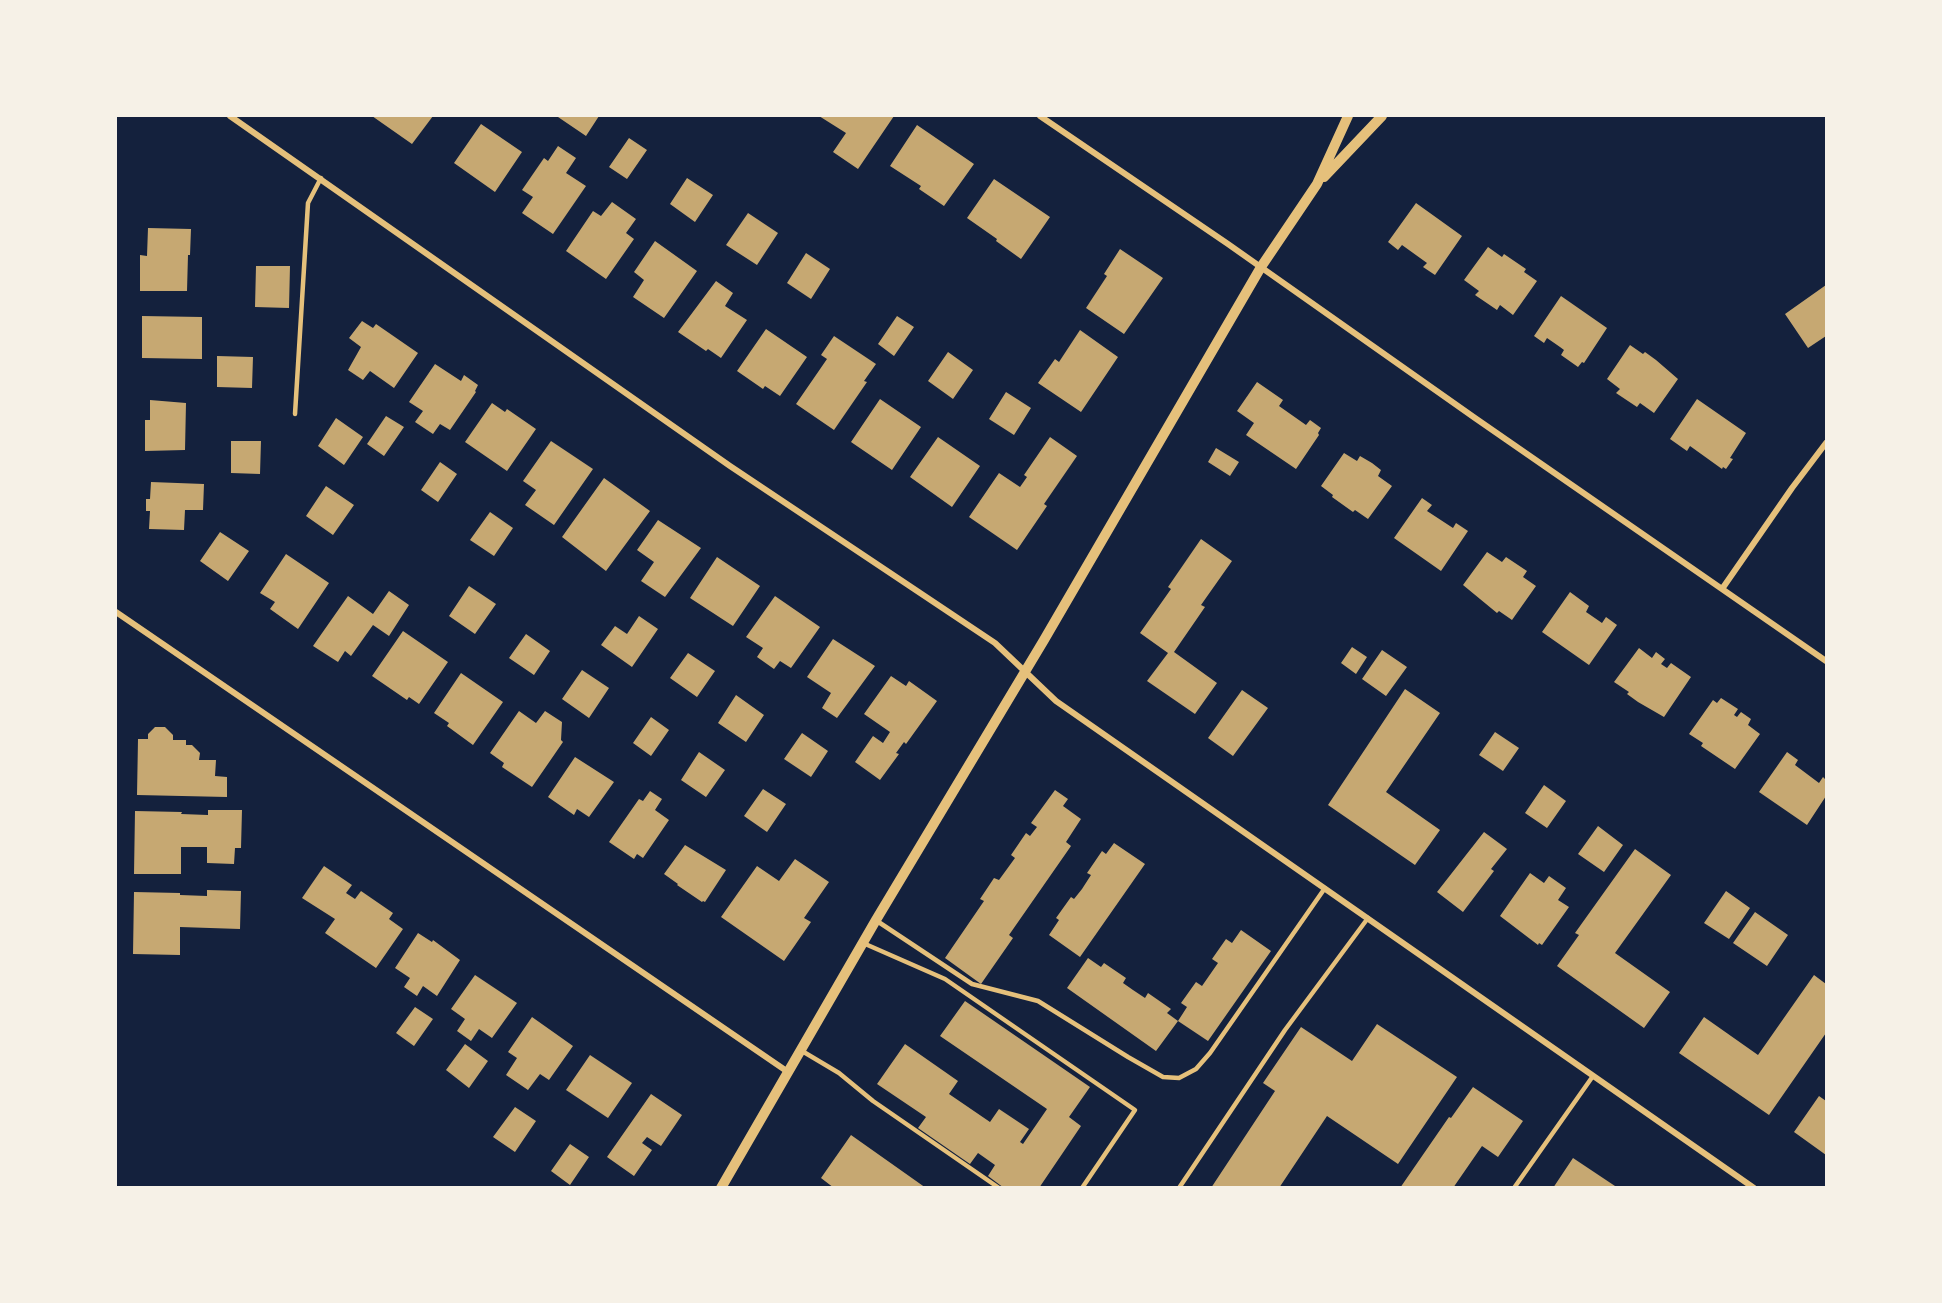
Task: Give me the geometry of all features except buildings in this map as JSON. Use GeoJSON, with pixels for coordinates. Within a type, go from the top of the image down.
{"type":"FeatureCollection","features":[{"type":"Feature","properties":{"kind":"street"},"geometry":{"type":"LineString","coordinates":[[230,116],[730,466],[995,642],[1056,701],[1754,1188]]}},
{"type":"Feature","properties":{"kind":"street"},"geometry":{"type":"LineString","coordinates":[[1040,116],[1827,661]]}},
{"type":"Feature","properties":{"kind":"street"},"geometry":{"type":"LineString","coordinates":[[721,1188],[876,920],[1025,671],[1261,267],[1317,184],[1348,116]]}},
{"type":"Feature","properties":{"kind":"street"},"geometry":{"type":"LineString","coordinates":[[1317,184],[1382,116]]}},
{"type":"Feature","properties":{"kind":"street"},"geometry":{"type":"LineString","coordinates":[[1722,589],[1827,442]]}},
{"type":"Feature","properties":{"kind":"street"},"geometry":{"type":"LineString","coordinates":[[116,612],[788,1072]]}},
{"type":"Feature","properties":{"kind":"lane"},"geometry":{"type":"LineString","coordinates":[[295,414],[308,203],[321,178]]}},
{"type":"Feature","properties":{"kind":"lane"},"geometry":{"type":"LineString","coordinates":[[876,920],[972,984],[1038,1002],[1163,1077],[1179,1078],[1196,1069],[1210,1053],[1325,888]]}},
{"type":"Feature","properties":{"kind":"lane"},"geometry":{"type":"LineString","coordinates":[[1179,1188],[1285,1030],[1368,918]]}},
{"type":"Feature","properties":{"kind":"lane"},"geometry":{"type":"LineString","coordinates":[[863,943],[945,978],[1135,1110],[1083,1188]]}},
{"type":"Feature","properties":{"kind":"lane"},"geometry":{"type":"LineString","coordinates":[[801,1050],[839,1073],[873,1101],[999,1188]]}},
{"type":"Feature","properties":{"kind":"lane"},"geometry":{"type":"LineString","coordinates":[[1514,1188],[1593,1076]]}}]}
